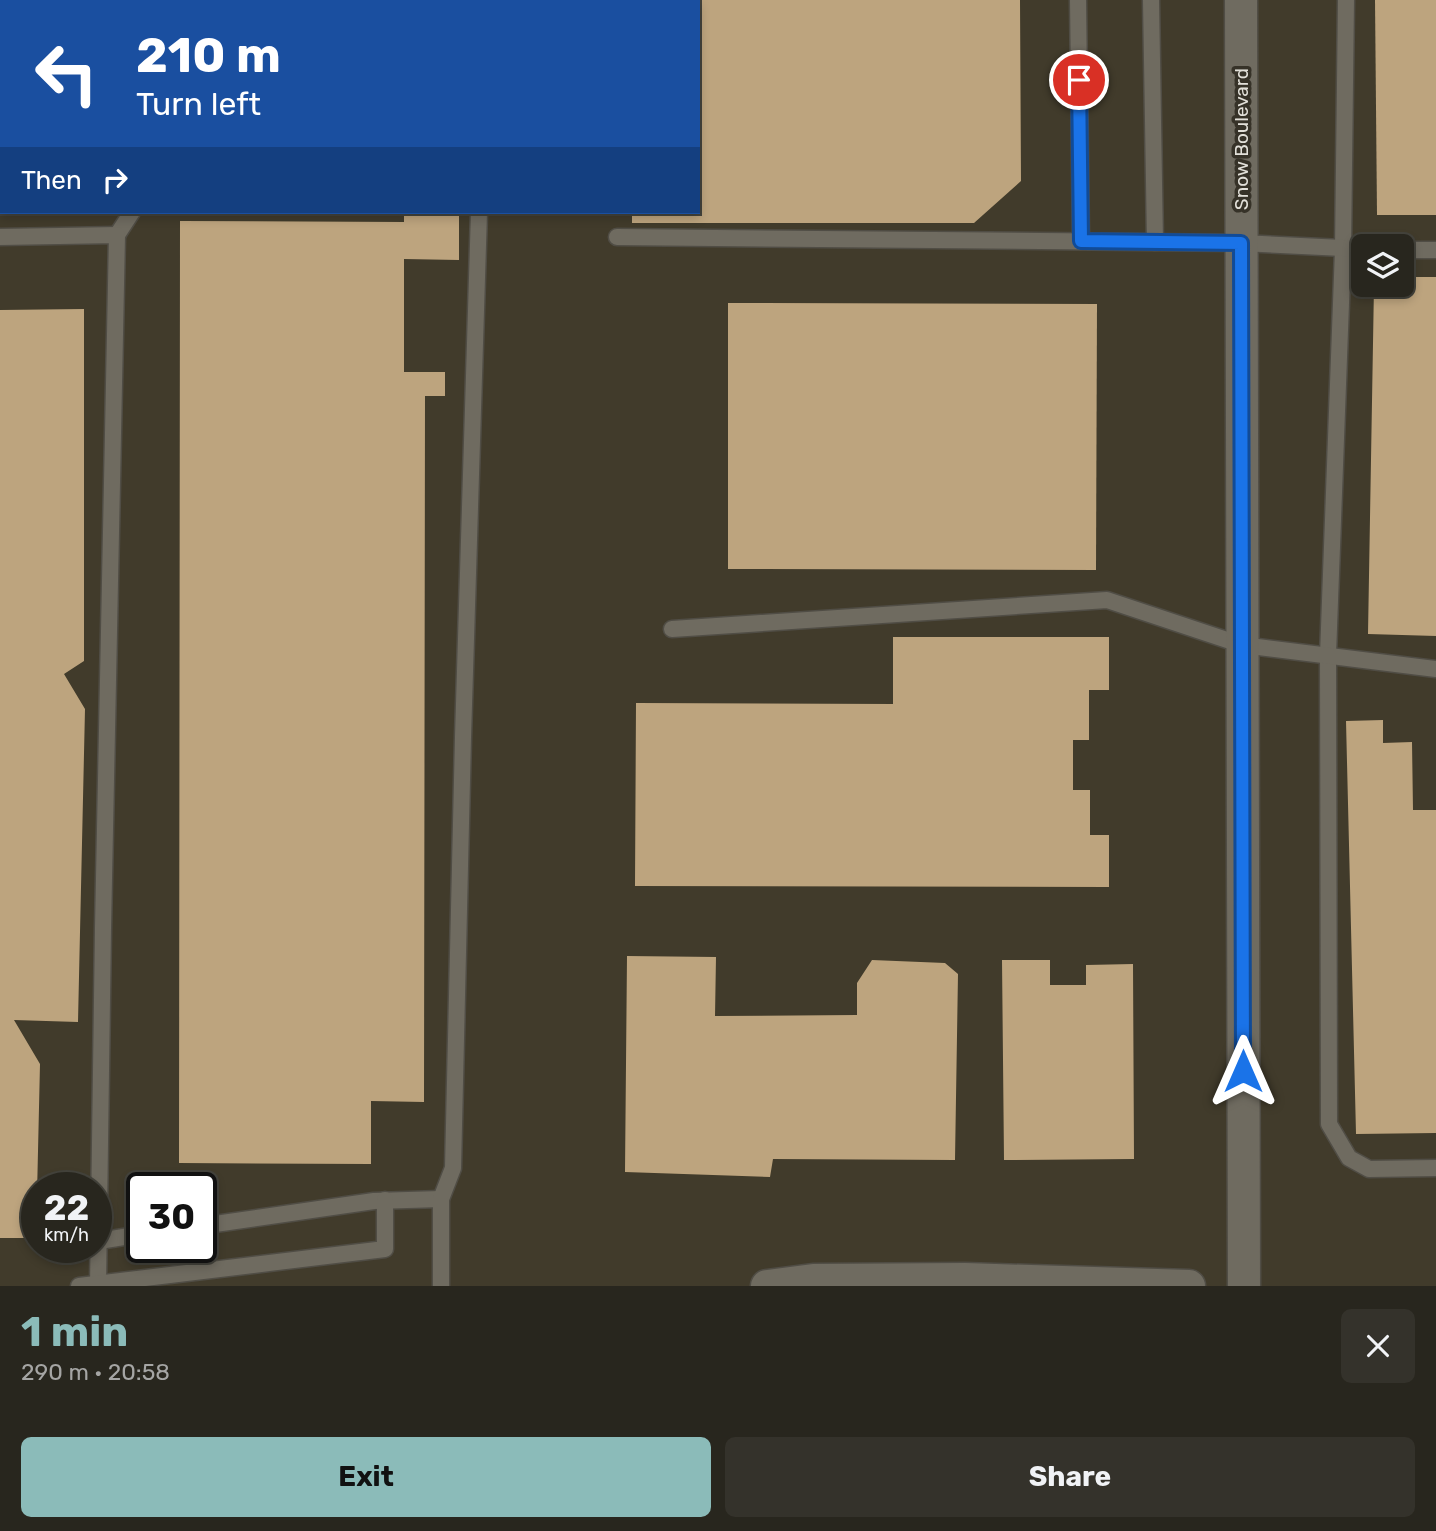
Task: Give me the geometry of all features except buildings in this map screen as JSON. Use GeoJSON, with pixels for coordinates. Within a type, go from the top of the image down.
{"type":"FeatureCollection","features":[{"type":"Feature","properties":{"kind":"street","name":"Snow Boulevard"},"geometry":{"type":"LineString","coordinates":[[1241,0],[1244,1286]]}},
{"type":"Feature","properties":{"kind":"street"},"geometry":{"type":"LineString","coordinates":[[767,1286],[813,1280],[855,1283],[965,1279],[1188,1286]]}},
{"type":"Feature","properties":{"kind":"lane"},"geometry":{"type":"LineString","coordinates":[[1078,0],[1081,241]]}},
{"type":"Feature","properties":{"kind":"lane"},"geometry":{"type":"LineString","coordinates":[[1151,0],[1155,242]]}},
{"type":"Feature","properties":{"kind":"lane"},"geometry":{"type":"LineString","coordinates":[[1346,0],[1343,249],[1328,655],[1329,1124],[1349,1157],[1369,1169],[1436,1168]]}},
{"type":"Feature","properties":{"kind":"lane"},"geometry":{"type":"LineString","coordinates":[[100,1172],[117,235],[131,214]]}},
{"type":"Feature","properties":{"kind":"lane"},"geometry":{"type":"LineString","coordinates":[[441,1286],[440,1199],[453,1168],[479,214]]}},
{"type":"Feature","properties":{"kind":"lane"},"geometry":{"type":"LineString","coordinates":[[0,237],[117,235]]}},
{"type":"Feature","properties":{"kind":"lane"},"geometry":{"type":"LineString","coordinates":[[617,237],[1241,243],[1351,249]]}},
{"type":"Feature","properties":{"kind":"lane"},"geometry":{"type":"LineString","coordinates":[[1414,250],[1436,250]]}},
{"type":"Feature","properties":{"kind":"lane"},"geometry":{"type":"LineString","coordinates":[[672,629],[1107,600],[1242,645],[1436,669]]}},
{"type":"Feature","properties":{"kind":"lane"},"geometry":{"type":"LineString","coordinates":[[217,1224],[385,1200],[440,1199]]}},
{"type":"Feature","properties":{"kind":"lane"},"geometry":{"type":"LineString","coordinates":[[79,1286],[385,1249],[385,1200]]}},
{"type":"Feature","properties":{"kind":"lane"},"geometry":{"type":"LineString","coordinates":[[98,1263],[98,1284]]}},
{"type":"Feature","properties":{"kind":"shaded area"},"geometry":{"type":"Polygon","coordinates":[[[700,0],[1436,0],[1436,1286],[0,1286],[0,214],[700,214],[700,0]]]}},
{"type":"Feature","properties":{"kind":"route"},"geometry":{"type":"LineString","coordinates":[[1079,80],[1081,241],[1241,243],[1243,1071]]}}]}
